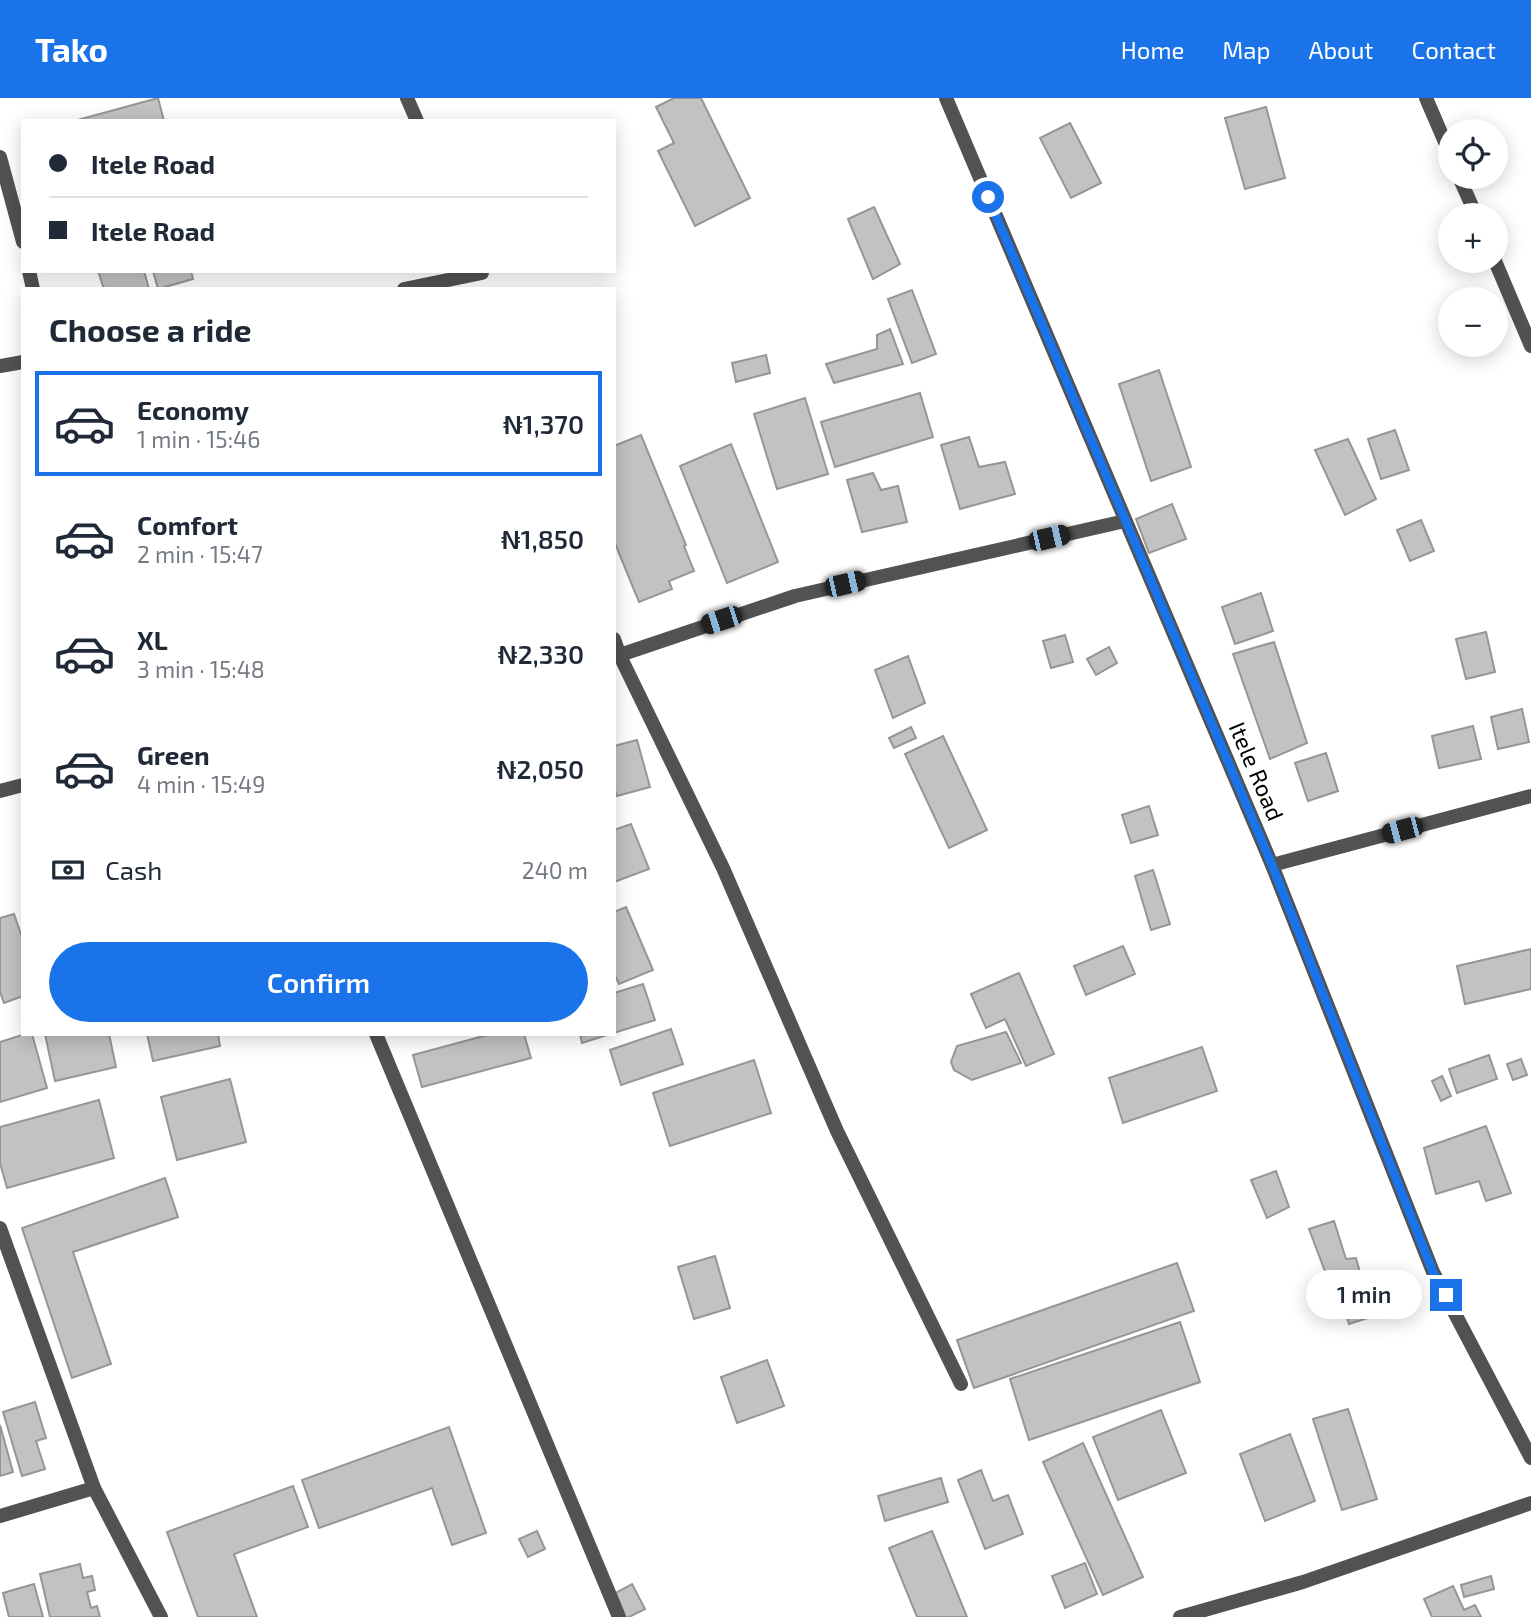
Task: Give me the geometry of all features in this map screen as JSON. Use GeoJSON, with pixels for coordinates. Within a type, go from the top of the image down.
{"type":"FeatureCollection","features":[{"type":"Feature","properties":{"kind":"street"},"geometry":{"type":"LineString","coordinates":[[407,98],[416,119]]}},
{"type":"Feature","properties":{"kind":"street","name":"Itele Road"},"geometry":{"type":"LineString","coordinates":[[946,98],[1272,865],[1433,1272],[1531,1458]]}},
{"type":"Feature","properties":{"kind":"street"},"geometry":{"type":"LineString","coordinates":[[1426,98],[1438,126]]}},
{"type":"Feature","properties":{"kind":"street"},"geometry":{"type":"LineString","coordinates":[[0,157],[21,235]]}},
{"type":"Feature","properties":{"kind":"street"},"geometry":{"type":"LineString","coordinates":[[413,287],[477,273]]}},
{"type":"Feature","properties":{"kind":"street"},"geometry":{"type":"LineString","coordinates":[[1500,273],[1531,346]]}},
{"type":"Feature","properties":{"kind":"street"},"geometry":{"type":"LineString","coordinates":[[0,366],[21,362]]}},
{"type":"Feature","properties":{"kind":"street"},"geometry":{"type":"LineString","coordinates":[[961,1384],[837,1131],[723,868],[617,657],[795,596],[1125,521]]}},
{"type":"Feature","properties":{"kind":"street"},"geometry":{"type":"LineString","coordinates":[[0,791],[21,786]]}},
{"type":"Feature","properties":{"kind":"street"},"geometry":{"type":"LineString","coordinates":[[1272,865],[1531,796]]}},
{"type":"Feature","properties":{"kind":"street"},"geometry":{"type":"LineString","coordinates":[[377,1036],[619,1617]]}},
{"type":"Feature","properties":{"kind":"street"},"geometry":{"type":"LineString","coordinates":[[0,1228],[94,1488],[161,1617]]}},
{"type":"Feature","properties":{"kind":"street"},"geometry":{"type":"LineString","coordinates":[[0,1516],[94,1488]]}},
{"type":"Feature","properties":{"kind":"street"},"geometry":{"type":"LineString","coordinates":[[1180,1617],[1303,1582],[1531,1503]]}},
{"type":"Feature","properties":{"kind":"building"},"geometry":{"type":"Polygon","coordinates":[[[158,98],[163,119],[81,119],[158,98]]]}},
{"type":"Feature","properties":{"kind":"building"},"geometry":{"type":"Polygon","coordinates":[[[674,98],[701,98],[750,198],[695,226],[658,151],[674,143],[656,107],[674,98]]]}},
{"type":"Feature","properties":{"kind":"building"},"geometry":{"type":"Polygon","coordinates":[[[1266,107],[1285,178],[1245,189],[1225,118],[1266,107]]]}},
{"type":"Feature","properties":{"kind":"building"},"geometry":{"type":"Polygon","coordinates":[[[1070,123],[1101,183],[1071,198],[1040,138],[1070,123]]]}},
{"type":"Feature","properties":{"kind":"building"},"geometry":{"type":"Polygon","coordinates":[[[874,207],[900,264],[873,279],[848,219],[874,207]]]}},
{"type":"Feature","properties":{"kind":"building"},"geometry":{"type":"Polygon","coordinates":[[[99,273],[145,273],[148,287],[103,287],[99,273]]]}},
{"type":"Feature","properties":{"kind":"building"},"geometry":{"type":"Polygon","coordinates":[[[154,273],[192,273],[193,279],[157,287],[154,273]]]}},
{"type":"Feature","properties":{"kind":"building"},"geometry":{"type":"Polygon","coordinates":[[[912,290],[936,354],[912,363],[888,299],[912,290]]]}},
{"type":"Feature","properties":{"kind":"building"},"geometry":{"type":"Polygon","coordinates":[[[890,329],[903,364],[834,383],[826,364],[877,349],[877,335],[890,329]]]}},
{"type":"Feature","properties":{"kind":"building"},"geometry":{"type":"Polygon","coordinates":[[[766,355],[770,373],[736,382],[732,363],[766,355]]]}},
{"type":"Feature","properties":{"kind":"building"},"geometry":{"type":"Polygon","coordinates":[[[1159,370],[1191,467],[1151,481],[1119,384],[1159,370]]]}},
{"type":"Feature","properties":{"kind":"building"},"geometry":{"type":"Polygon","coordinates":[[[920,393],[933,437],[835,467],[821,422],[920,393]]]}},
{"type":"Feature","properties":{"kind":"building"},"geometry":{"type":"Polygon","coordinates":[[[805,398],[828,474],[777,489],[754,414],[805,398]]]}},
{"type":"Feature","properties":{"kind":"building"},"geometry":{"type":"Polygon","coordinates":[[[1395,430],[1409,470],[1381,479],[1368,439],[1395,430]]]}},
{"type":"Feature","properties":{"kind":"building"},"geometry":{"type":"Polygon","coordinates":[[[641,435],[694,571],[669,581],[672,589],[639,602],[616,546],[616,445],[641,435]]]}},
{"type":"Feature","properties":{"kind":"building"},"geometry":{"type":"Polygon","coordinates":[[[969,437],[979,467],[1005,462],[1015,494],[960,509],[941,445],[969,437]]]}},
{"type":"Feature","properties":{"kind":"building"},"geometry":{"type":"Polygon","coordinates":[[[1348,439],[1376,499],[1345,515],[1315,450],[1348,439]]]}},
{"type":"Feature","properties":{"kind":"building"},"geometry":{"type":"Polygon","coordinates":[[[731,444],[778,562],[727,583],[680,466],[731,444]]]}},
{"type":"Feature","properties":{"kind":"building"},"geometry":{"type":"Polygon","coordinates":[[[873,473],[881,490],[898,486],[907,522],[862,532],[847,480],[873,473]]]}},
{"type":"Feature","properties":{"kind":"building"},"geometry":{"type":"Polygon","coordinates":[[[1172,504],[1186,539],[1149,553],[1136,519],[1172,504]]]}},
{"type":"Feature","properties":{"kind":"building"},"geometry":{"type":"Polygon","coordinates":[[[1421,520],[1434,551],[1410,561],[1397,530],[1421,520]]]}},
{"type":"Feature","properties":{"kind":"building"},"geometry":{"type":"Polygon","coordinates":[[[1261,593],[1273,631],[1235,644],[1222,607],[1261,593]]]}},
{"type":"Feature","properties":{"kind":"building"},"geometry":{"type":"Polygon","coordinates":[[[1486,632],[1495,672],[1466,679],[1456,639],[1486,632]]]}},
{"type":"Feature","properties":{"kind":"building"},"geometry":{"type":"Polygon","coordinates":[[[1065,635],[1073,662],[1051,668],[1043,641],[1065,635]]]}},
{"type":"Feature","properties":{"kind":"building"},"geometry":{"type":"Polygon","coordinates":[[[1274,642],[1307,743],[1270,759],[1233,654],[1274,642]]]}},
{"type":"Feature","properties":{"kind":"building"},"geometry":{"type":"Polygon","coordinates":[[[1109,647],[1117,663],[1096,675],[1087,659],[1109,647]]]}},
{"type":"Feature","properties":{"kind":"building"},"geometry":{"type":"Polygon","coordinates":[[[908,656],[925,703],[893,718],[875,670],[908,656]]]}},
{"type":"Feature","properties":{"kind":"building"},"geometry":{"type":"Polygon","coordinates":[[[1522,709],[1529,742],[1498,749],[1491,717],[1522,709]]]}},
{"type":"Feature","properties":{"kind":"building"},"geometry":{"type":"Polygon","coordinates":[[[1473,726],[1481,759],[1439,768],[1432,736],[1473,726]]]}},
{"type":"Feature","properties":{"kind":"building"},"geometry":{"type":"Polygon","coordinates":[[[911,727],[916,738],[894,748],[889,738],[911,727]]]}},
{"type":"Feature","properties":{"kind":"building"},"geometry":{"type":"Polygon","coordinates":[[[943,736],[987,830],[949,848],[905,754],[943,736]]]}},
{"type":"Feature","properties":{"kind":"building"},"geometry":{"type":"Polygon","coordinates":[[[637,740],[650,787],[617,796],[616,745],[637,740]]]}},
{"type":"Feature","properties":{"kind":"building"},"geometry":{"type":"Polygon","coordinates":[[[1326,753],[1338,791],[1308,801],[1295,763],[1326,753]]]}},
{"type":"Feature","properties":{"kind":"building"},"geometry":{"type":"Polygon","coordinates":[[[1149,806],[1158,835],[1131,843],[1122,815],[1149,806]]]}},
{"type":"Feature","properties":{"kind":"building"},"geometry":{"type":"Polygon","coordinates":[[[631,824],[649,869],[616,881],[616,829],[631,824]]]}},
{"type":"Feature","properties":{"kind":"building"},"geometry":{"type":"Polygon","coordinates":[[[1153,870],[1170,924],[1151,930],[1135,876],[1153,870]]]}},
{"type":"Feature","properties":{"kind":"building"},"geometry":{"type":"Polygon","coordinates":[[[626,907],[653,970],[619,984],[616,977],[616,911],[626,907]]]}},
{"type":"Feature","properties":{"kind":"building"},"geometry":{"type":"Polygon","coordinates":[[[14,914],[21,934],[21,997],[4,1003],[0,992],[0,918],[14,914]]]}},
{"type":"Feature","properties":{"kind":"building"},"geometry":{"type":"Polygon","coordinates":[[[1123,946],[1135,974],[1086,995],[1074,966],[1123,946]]]}},
{"type":"Feature","properties":{"kind":"building"},"geometry":{"type":"Polygon","coordinates":[[[1531,949],[1531,989],[1465,1004],[1457,966],[1531,949]]]}},
{"type":"Feature","properties":{"kind":"building"},"geometry":{"type":"Polygon","coordinates":[[[1019,973],[1054,1054],[1026,1066],[1005,1019],[986,1028],[971,994],[1019,973]]]}},
{"type":"Feature","properties":{"kind":"building"},"geometry":{"type":"Polygon","coordinates":[[[643,984],[655,1020],[616,1032],[616,992],[643,984]]]}},
{"type":"Feature","properties":{"kind":"building"},"geometry":{"type":"Polygon","coordinates":[[[671,1029],[683,1064],[621,1085],[610,1050],[671,1029]]]}},
{"type":"Feature","properties":{"kind":"building"},"geometry":{"type":"Polygon","coordinates":[[[1006,1032],[1021,1063],[972,1080],[954,1070],[951,1062],[957,1046],[1006,1032]]]}},
{"type":"Feature","properties":{"kind":"building"},"geometry":{"type":"Polygon","coordinates":[[[21,1035],[33,1036],[47,1088],[0,1102],[0,1042],[21,1035]]]}},
{"type":"Feature","properties":{"kind":"building"},"geometry":{"type":"Polygon","coordinates":[[[45,1036],[109,1036],[116,1067],[55,1081],[45,1036]]]}},
{"type":"Feature","properties":{"kind":"building"},"geometry":{"type":"Polygon","coordinates":[[[147,1036],[218,1036],[220,1046],[153,1061],[147,1036]]]}},
{"type":"Feature","properties":{"kind":"building"},"geometry":{"type":"Polygon","coordinates":[[[484,1036],[525,1036],[531,1058],[422,1087],[413,1055],[484,1036]]]}},
{"type":"Feature","properties":{"kind":"building"},"geometry":{"type":"Polygon","coordinates":[[[580,1036],[604,1036],[582,1043],[580,1036]]]}},
{"type":"Feature","properties":{"kind":"building"},"geometry":{"type":"Polygon","coordinates":[[[1202,1047],[1217,1091],[1123,1123],[1109,1078],[1202,1047]]]}},
{"type":"Feature","properties":{"kind":"building"},"geometry":{"type":"Polygon","coordinates":[[[1489,1055],[1497,1079],[1457,1093],[1449,1069],[1489,1055]]]}},
{"type":"Feature","properties":{"kind":"building"},"geometry":{"type":"Polygon","coordinates":[[[1521,1059],[1527,1075],[1513,1080],[1507,1064],[1521,1059]]]}},
{"type":"Feature","properties":{"kind":"building"},"geometry":{"type":"Polygon","coordinates":[[[754,1060],[771,1113],[670,1146],[653,1093],[754,1060]]]}},
{"type":"Feature","properties":{"kind":"building"},"geometry":{"type":"Polygon","coordinates":[[[1442,1076],[1451,1096],[1441,1101],[1432,1081],[1442,1076]]]}},
{"type":"Feature","properties":{"kind":"building"},"geometry":{"type":"Polygon","coordinates":[[[230,1079],[246,1142],[177,1160],[161,1097],[230,1079]]]}},
{"type":"Feature","properties":{"kind":"building"},"geometry":{"type":"Polygon","coordinates":[[[99,1100],[114,1158],[7,1188],[0,1163],[0,1127],[99,1100]]]}},
{"type":"Feature","properties":{"kind":"building"},"geometry":{"type":"Polygon","coordinates":[[[1486,1126],[1511,1193],[1486,1201],[1479,1181],[1436,1194],[1424,1148],[1486,1126]]]}},
{"type":"Feature","properties":{"kind":"building"},"geometry":{"type":"Polygon","coordinates":[[[1276,1171],[1289,1207],[1267,1218],[1251,1180],[1276,1171]]]}},
{"type":"Feature","properties":{"kind":"building"},"geometry":{"type":"Polygon","coordinates":[[[165,1178],[178,1217],[73,1252],[111,1364],[72,1378],[22,1228],[165,1178]]]}},
{"type":"Feature","properties":{"kind":"building"},"geometry":{"type":"Polygon","coordinates":[[[1334,1221],[1346,1259],[1356,1258],[1362,1280],[1332,1290],[1309,1229],[1334,1221]]]}},
{"type":"Feature","properties":{"kind":"building"},"geometry":{"type":"Polygon","coordinates":[[[715,1256],[730,1308],[694,1319],[678,1267],[715,1256]]]}},
{"type":"Feature","properties":{"kind":"building"},"geometry":{"type":"Polygon","coordinates":[[[1177,1263],[1194,1311],[974,1388],[957,1340],[1177,1263]]]}},
{"type":"Feature","properties":{"kind":"building"},"geometry":{"type":"Polygon","coordinates":[[[1370,1293],[1377,1315],[1349,1324],[1342,1302],[1370,1293]]]}},
{"type":"Feature","properties":{"kind":"building"},"geometry":{"type":"Polygon","coordinates":[[[1180,1322],[1200,1382],[1029,1440],[1010,1379],[1180,1322]]]}},
{"type":"Feature","properties":{"kind":"building"},"geometry":{"type":"Polygon","coordinates":[[[767,1360],[784,1406],[737,1423],[721,1377],[767,1360]]]}},
{"type":"Feature","properties":{"kind":"building"},"geometry":{"type":"Polygon","coordinates":[[[35,1402],[46,1438],[36,1441],[45,1469],[22,1476],[3,1412],[35,1402]]]}},
{"type":"Feature","properties":{"kind":"building"},"geometry":{"type":"Polygon","coordinates":[[[1348,1409],[1377,1499],[1342,1510],[1313,1419],[1348,1409]]]}},
{"type":"Feature","properties":{"kind":"building"},"geometry":{"type":"Polygon","coordinates":[[[1161,1410],[1186,1473],[1118,1500],[1093,1437],[1161,1410]]]}},
{"type":"Feature","properties":{"kind":"building"},"geometry":{"type":"Polygon","coordinates":[[[0,1425],[13,1472],[0,1476],[0,1425]]]}},
{"type":"Feature","properties":{"kind":"building"},"geometry":{"type":"Polygon","coordinates":[[[449,1427],[486,1533],[452,1545],[432,1488],[319,1528],[302,1480],[449,1427]]]}},
{"type":"Feature","properties":{"kind":"building"},"geometry":{"type":"Polygon","coordinates":[[[1290,1434],[1315,1501],[1265,1521],[1240,1454],[1290,1434]]]}},
{"type":"Feature","properties":{"kind":"building"},"geometry":{"type":"Polygon","coordinates":[[[1083,1443],[1143,1577],[1103,1595],[1043,1462],[1083,1443]]]}},
{"type":"Feature","properties":{"kind":"building"},"geometry":{"type":"Polygon","coordinates":[[[981,1470],[993,1501],[1008,1495],[1023,1534],[985,1549],[958,1480],[981,1470]]]}},
{"type":"Feature","properties":{"kind":"building"},"geometry":{"type":"Polygon","coordinates":[[[941,1478],[948,1502],[885,1521],[878,1496],[941,1478]]]}},
{"type":"Feature","properties":{"kind":"building"},"geometry":{"type":"Polygon","coordinates":[[[293,1486],[308,1527],[234,1554],[257,1617],[198,1617],[167,1532],[293,1486]]]}},
{"type":"Feature","properties":{"kind":"building"},"geometry":{"type":"Polygon","coordinates":[[[537,1531],[545,1549],[528,1557],[519,1539],[537,1531]]]}},
{"type":"Feature","properties":{"kind":"building"},"geometry":{"type":"Polygon","coordinates":[[[932,1531],[967,1617],[917,1617],[889,1548],[932,1531]]]}},
{"type":"Feature","properties":{"kind":"building"},"geometry":{"type":"Polygon","coordinates":[[[1085,1563],[1097,1594],[1065,1608],[1052,1576],[1085,1563]]]}},
{"type":"Feature","properties":{"kind":"building"},"geometry":{"type":"Polygon","coordinates":[[[80,1564],[83,1578],[92,1576],[95,1590],[87,1592],[91,1608],[97,1606],[100,1617],[50,1617],[40,1574],[80,1564]]]}},
{"type":"Feature","properties":{"kind":"building"},"geometry":{"type":"Polygon","coordinates":[[[1491,1576],[1494,1589],[1464,1597],[1461,1585],[1491,1576]]]}},
{"type":"Feature","properties":{"kind":"building"},"geometry":{"type":"Polygon","coordinates":[[[34,1584],[43,1617],[9,1617],[3,1593],[34,1584]]]}},
{"type":"Feature","properties":{"kind":"building"},"geometry":{"type":"Polygon","coordinates":[[[632,1584],[645,1609],[623,1617],[612,1595],[632,1584]]]}},
{"type":"Feature","properties":{"kind":"building"},"geometry":{"type":"Polygon","coordinates":[[[1453,1586],[1464,1610],[1475,1605],[1481,1617],[1432,1617],[1424,1599],[1453,1586]]]}},
{"type":"Feature","properties":{"kind":"route"},"geometry":{"type":"LineString","coordinates":[[988,197],[1272,865],[1433,1272],[1446,1295]]}}]}
